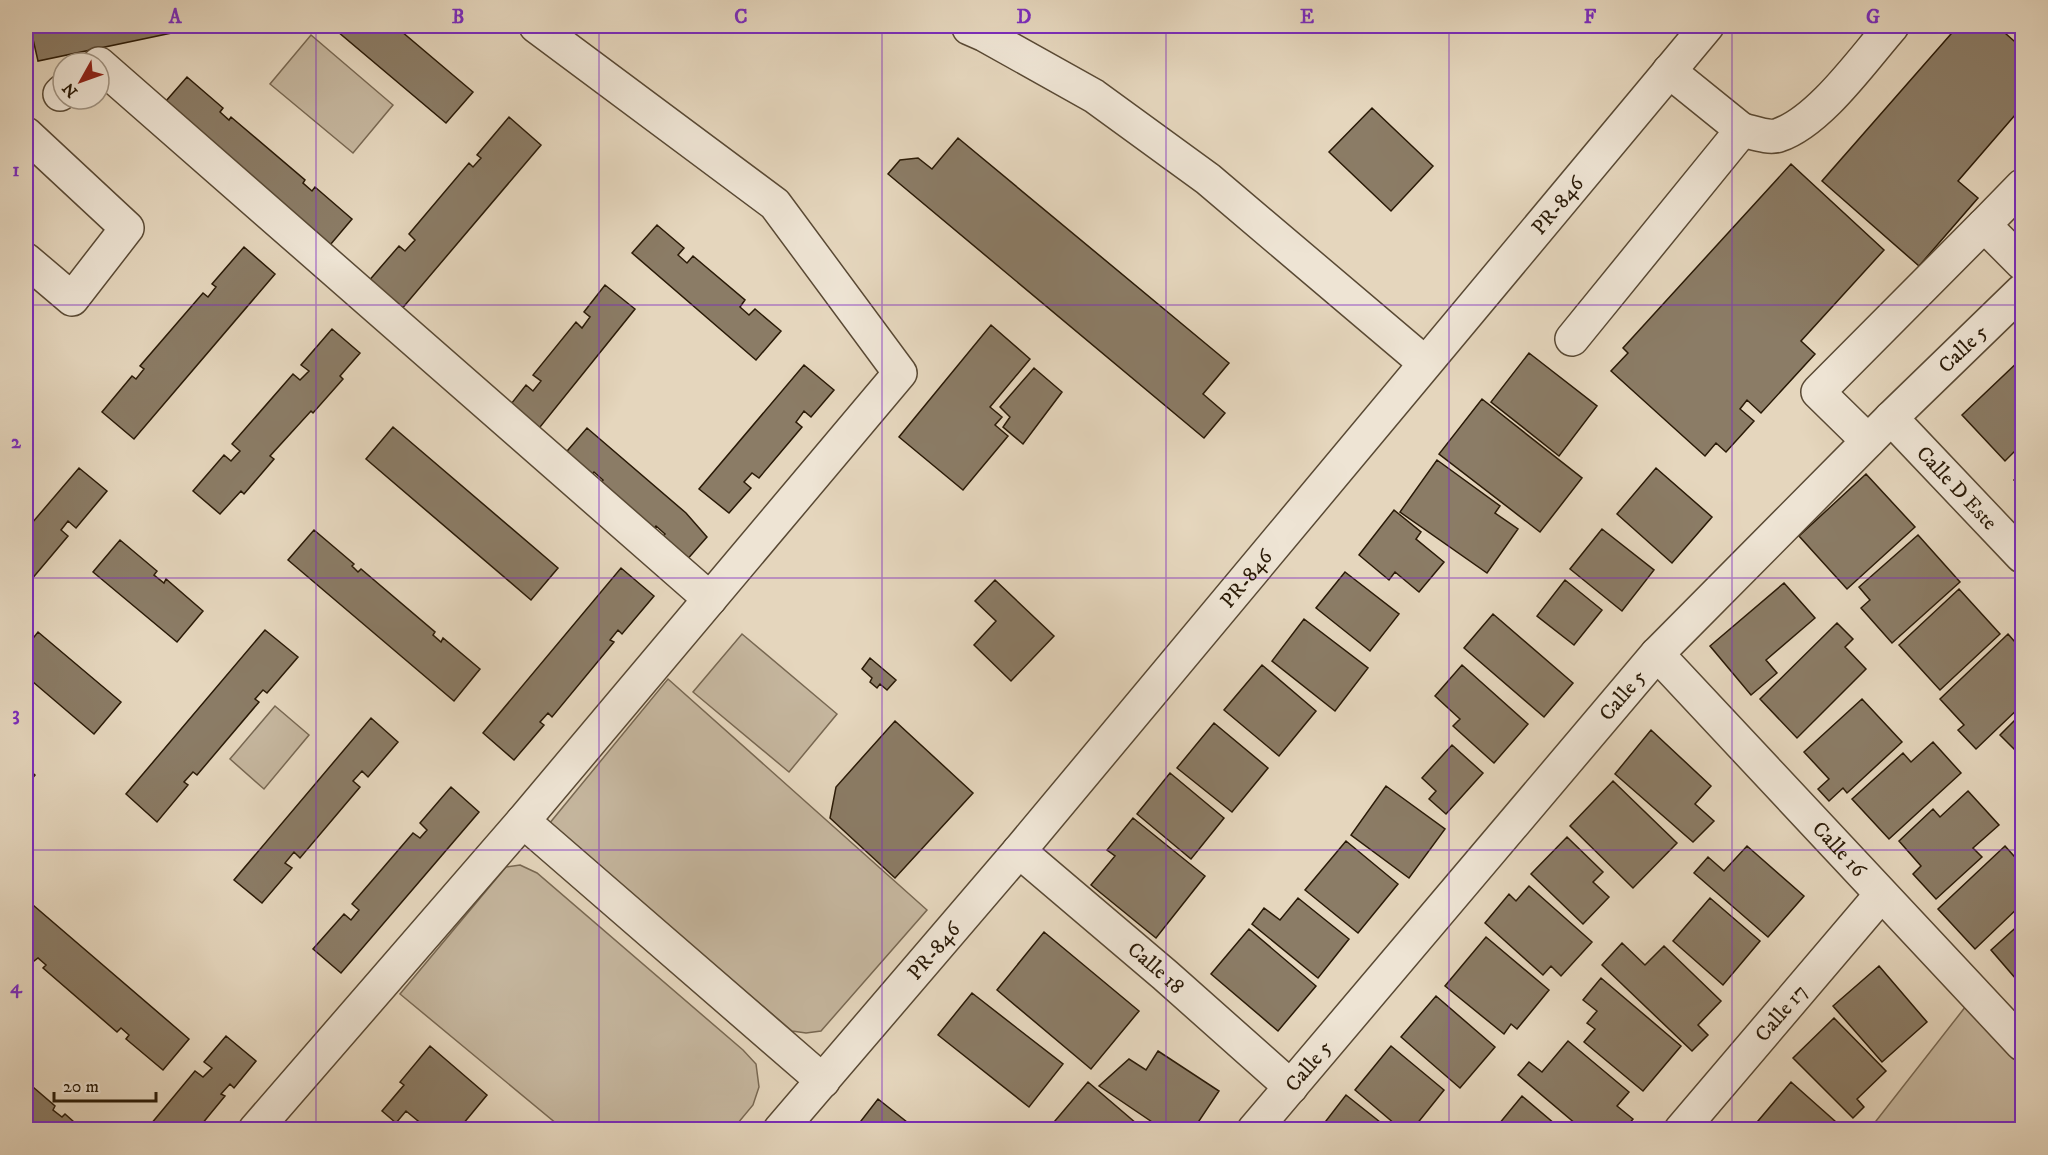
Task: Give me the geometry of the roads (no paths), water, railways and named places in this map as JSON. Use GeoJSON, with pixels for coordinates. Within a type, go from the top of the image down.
{"type":"FeatureCollection","features":[{"type":"Feature","properties":{"kind":"street"},"geometry":{"type":"LineString","coordinates":[[255,1130],[523,821],[900,373],[775,204],[536,26]]}},
{"type":"Feature","properties":{"kind":"street","name":"PR-846"},"geometry":{"type":"LineString","coordinates":[[780,1130],[1019,851],[1707,26]]}},
{"type":"Feature","properties":{"kind":"street"},"geometry":{"type":"LineString","coordinates":[[1669,71],[1742,130],[1776,137],[1802,123],[1828,99],[1892,26]]}},
{"type":"Feature","properties":{"kind":"street"},"geometry":{"type":"LineString","coordinates":[[969,28],[1094,96],[1170,151],[1208,179],[1302,257],[1425,363]]}},
{"type":"Feature","properties":{"kind":"street"},"geometry":{"type":"LineString","coordinates":[[111,75],[710,598]]}},
{"type":"Feature","properties":{"kind":"street"},"geometry":{"type":"LineString","coordinates":[[1572,339],[1742,130]]}},
{"type":"Feature","properties":{"kind":"street"},"geometry":{"type":"LineString","coordinates":[[26,134],[127,228],[72,299],[26,260]]}},
{"type":"Feature","properties":{"kind":"street"},"geometry":{"type":"LineString","coordinates":[[2022,186],[1984,225],[2022,263]]}},
{"type":"Feature","properties":{"kind":"street","name":"Calle D Este"},"geometry":{"type":"LineString","coordinates":[[1984,225],[1818,392],[1880,429],[2022,556]]}},
{"type":"Feature","properties":{"kind":"street","name":"Calle 5"},"geometry":{"type":"LineString","coordinates":[[1254,1130],[1657,654],[1880,429],[2022,291]]}},
{"type":"Feature","properties":{"kind":"street","name":"Calle 16"},"geometry":{"type":"LineString","coordinates":[[1657,654],[2022,1044]]}},
{"type":"Feature","properties":{"kind":"street"},"geometry":{"type":"LineString","coordinates":[[523,821],[823,1081]]}},
{"type":"Feature","properties":{"kind":"street","name":"Calle 18"},"geometry":{"type":"LineString","coordinates":[[1019,851],[1166,975],[1291,1087]]}},
{"type":"Feature","properties":{"kind":"street","name":"Calle 17"},"geometry":{"type":"LineString","coordinates":[[1681,1130],[1881,895]]}}]}
